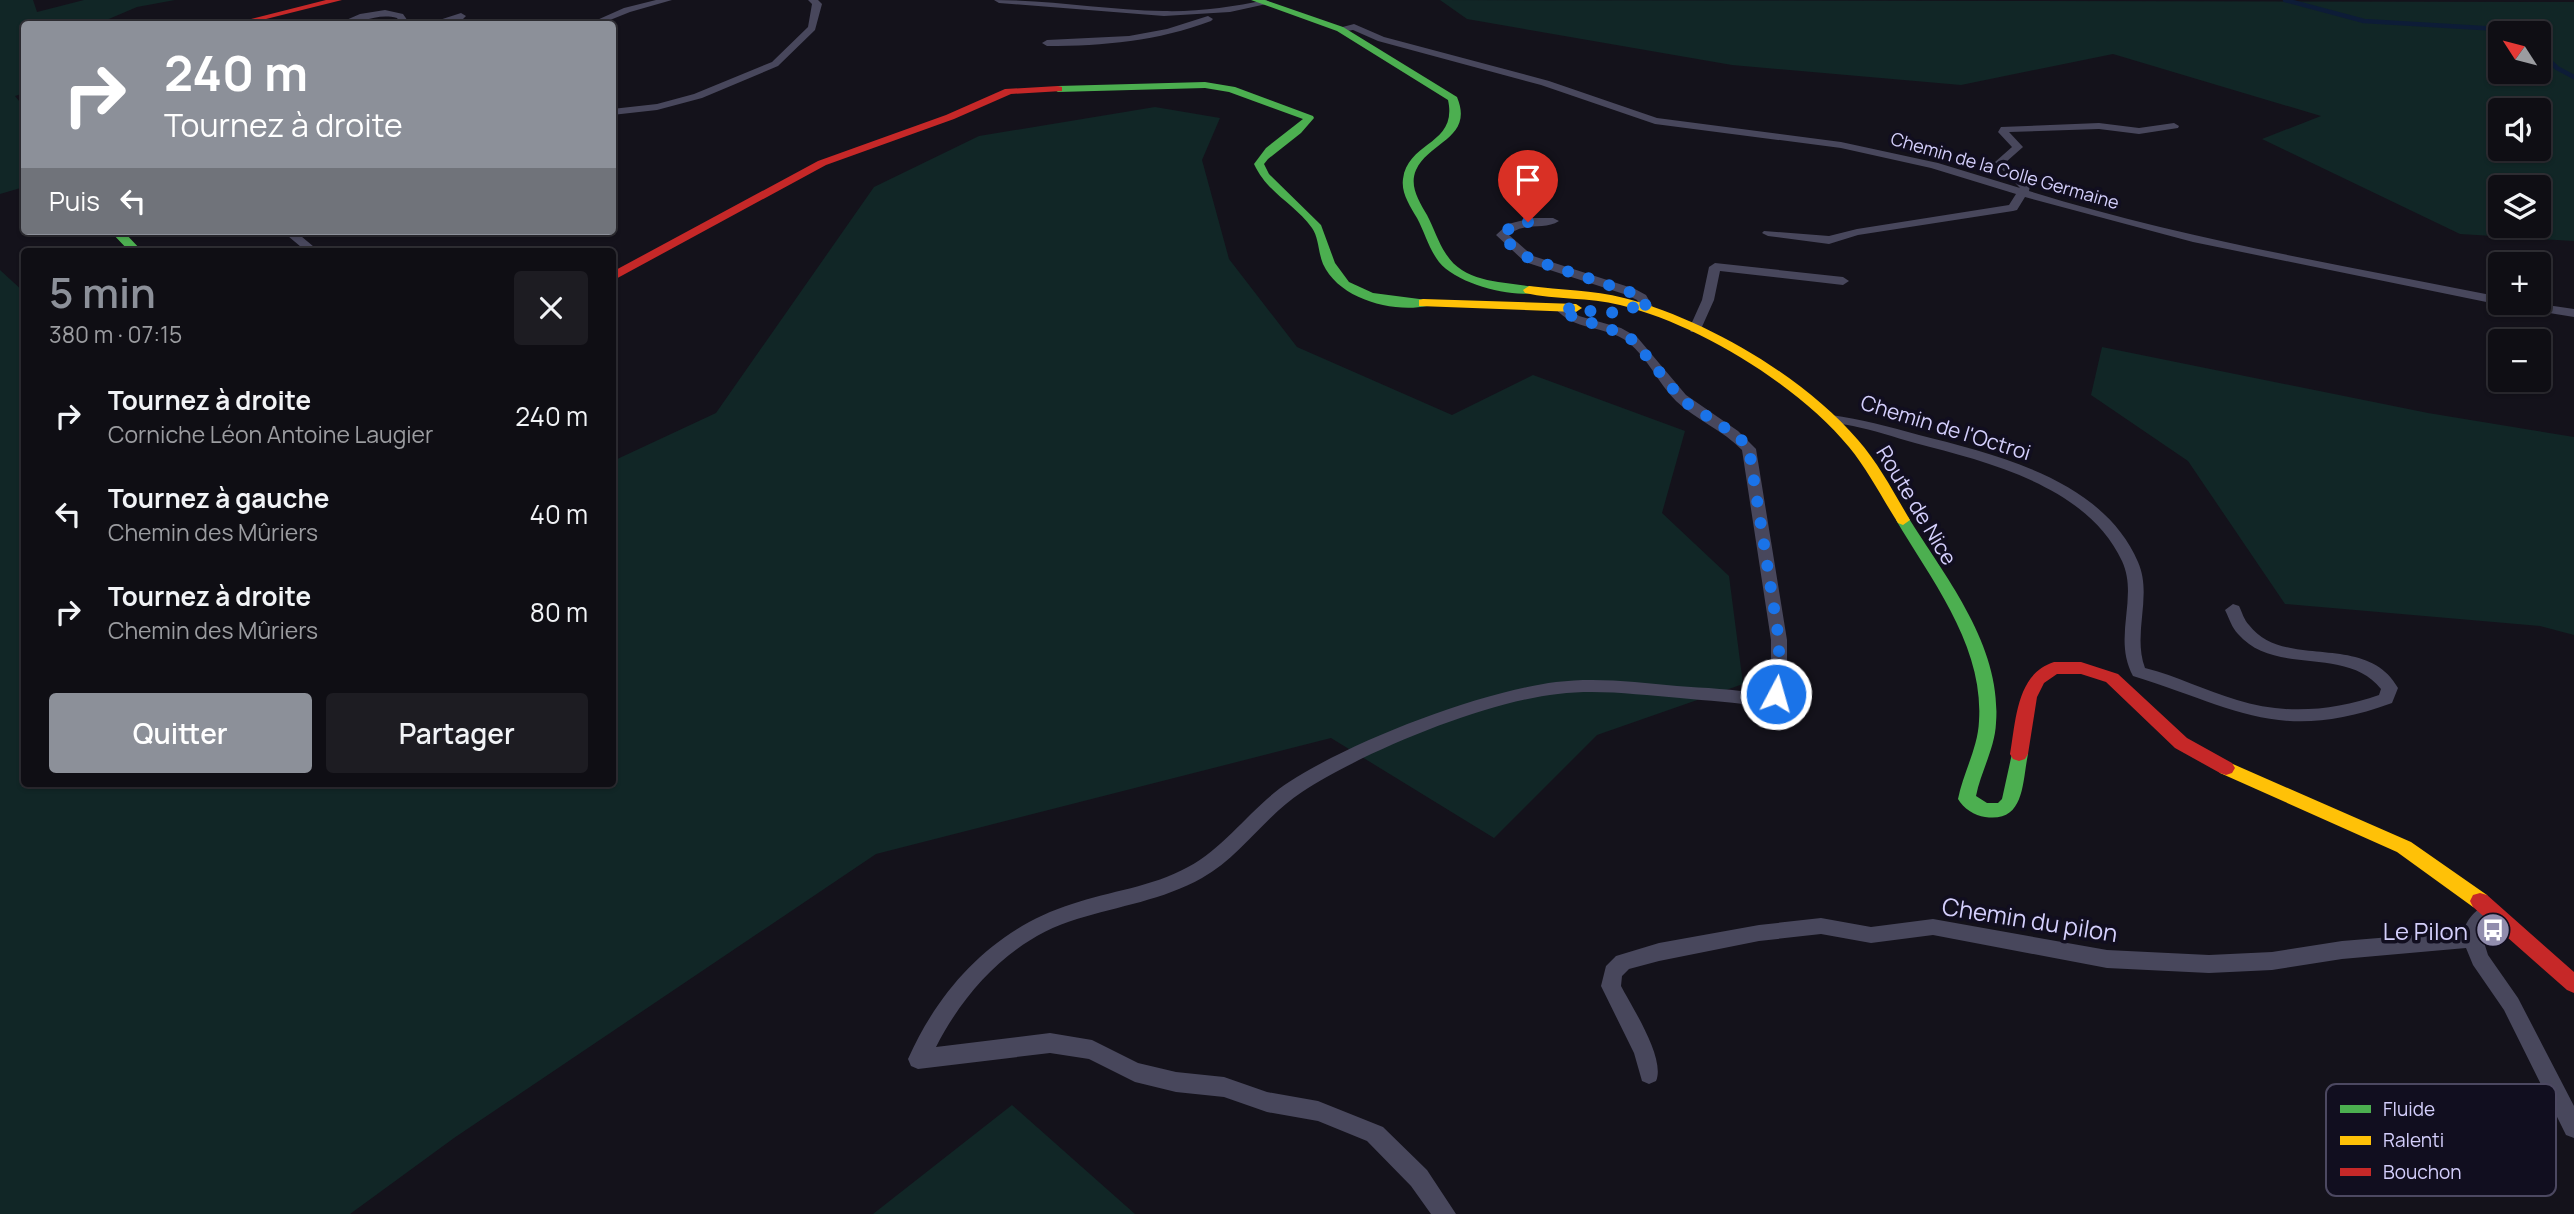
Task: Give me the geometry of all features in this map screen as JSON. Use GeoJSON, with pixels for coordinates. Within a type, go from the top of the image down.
{"type":"FeatureCollection","features":[{"type":"Feature","properties":{"kind":"main road"},"geometry":{"type":"LineString","coordinates":[[249,21],[337,0]]}},
{"type":"Feature","properties":{"kind":"main road","name":"Route de Nice"},"geometry":{"type":"LineString","coordinates":[[1261,2],[1340,29],[1419,75],[1456,104],[1458,114],[1454,125],[1411,168],[1407,180],[1411,196],[1448,264],[1462,274],[1493,284],[1604,298],[1642,307],[1695,329],[1811,402],[1831,419],[1869,465],[1954,606],[1981,663],[1989,719],[1984,746],[1968,787],[1967,799],[1974,806],[1983,812],[1992,813],[2002,811],[2010,802],[2029,697],[2037,679],[2046,672],[2070,667],[2092,670],[2126,687],[2181,743],[2204,758],[2368,828],[2406,849],[2490,911],[2574,984]]}},
{"type":"Feature","properties":{"kind":"main road"},"geometry":{"type":"LineString","coordinates":[[616,276],[798,174],[940,121],[1009,91],[1205,85],[1231,89],[1309,117],[1302,128],[1263,155],[1259,164],[1272,190],[1313,222],[1321,233],[1326,259],[1341,281],[1374,298],[1397,302],[1618,312],[1642,307]]}},
{"type":"Feature","properties":{"kind":"main road"},"geometry":{"type":"LineString","coordinates":[[120,235],[133,248]]}},
{"type":"Feature","properties":{"kind":"street"},"geometry":{"type":"LineString","coordinates":[[600,21],[627,10],[667,0]]}},
{"type":"Feature","properties":{"kind":"street"},"geometry":{"type":"LineString","coordinates":[[616,112],[657,107],[698,96],[775,64],[812,28],[817,4],[813,0]]}},
{"type":"Feature","properties":{"kind":"street"},"geometry":{"type":"LineString","coordinates":[[999,0],[1135,15],[1219,12],[1261,2]]}},
{"type":"Feature","properties":{"kind":"street"},"geometry":{"type":"LineString","coordinates":[[350,21],[386,12],[400,16],[403,21]]}},
{"type":"Feature","properties":{"kind":"street"},"geometry":{"type":"LineString","coordinates":[[1047,43],[1102,43],[1144,37],[1200,23],[1219,12]]}},
{"type":"Feature","properties":{"kind":"street"},"geometry":{"type":"LineString","coordinates":[[443,21],[461,16],[456,21]]}},
{"type":"Feature","properties":{"kind":"street","name":"Chemin de la Colle Germaine"},"geometry":{"type":"LineString","coordinates":[[1340,29],[1354,27],[1390,41],[1545,83],[1655,121],[1841,145],[1934,165],[2022,193],[2193,238],[2488,298]]}},
{"type":"Feature","properties":{"kind":"street"},"geometry":{"type":"LineString","coordinates":[[1768,233],[1829,240],[1857,232],[2013,208],[2026,187],[2024,182],[2000,162],[2018,147],[2003,132],[2005,130],[2098,126],[2139,131],[2174,126]]}},
{"type":"Feature","properties":{"kind":"street"},"geometry":{"type":"LineString","coordinates":[[1553,221],[1513,225],[1503,232],[1503,239],[1530,259],[1639,295],[1642,307]]}},
{"type":"Feature","properties":{"kind":"street"},"geometry":{"type":"LineString","coordinates":[[293,235],[309,248]]}},
{"type":"Feature","properties":{"kind":"street"},"geometry":{"type":"LineString","coordinates":[[1695,329],[1708,300],[1715,267],[1843,281]]}},
{"type":"Feature","properties":{"kind":"street"},"geometry":{"type":"LineString","coordinates":[[1445,1214],[1419,1178],[1375,1134],[1318,1111],[1267,1102],[1224,1087],[1176,1082],[1135,1072],[1092,1050],[1050,1043],[918,1059],[946,1008],[973,975],[1017,941],[1068,913],[1157,891],[1198,872],[1228,850],[1258,816],[1294,788],[1372,748],[1538,691],[1589,686],[1737,695],[1764,701],[1776,694],[1779,640],[1749,449],[1739,437],[1682,400],[1635,342],[1624,334],[1574,319],[1561,308]]}},
{"type":"Feature","properties":{"kind":"street"},"geometry":{"type":"LineString","coordinates":[[2551,309],[2574,313]]}},
{"type":"Feature","properties":{"kind":"street","name":"Chemin de l'Octroi"},"geometry":{"type":"LineString","coordinates":[[1831,419],[1855,422],[2024,473],[2094,512],[2108,527],[2130,562],[2137,597],[2129,647],[2139,672]]}},
{"type":"Feature","properties":{"kind":"street"},"geometry":{"type":"LineString","coordinates":[[2126,687],[2137,678],[2139,672],[2185,684],[2237,707],[2270,715],[2335,712],[2386,699],[2390,688],[2372,669],[2360,664],[2295,655],[2261,643],[2242,627],[2233,610]]}},
{"type":"Feature","properties":{"kind":"street"},"geometry":{"type":"LineString","coordinates":[[2490,911],[2474,927],[2473,939],[2480,959],[2511,1004],[2552,1084]]}},
{"type":"Feature","properties":{"kind":"street","name":"Chemin du pilon"},"geometry":{"type":"LineString","coordinates":[[1649,1074],[1644,1052],[1611,986],[1613,972],[1623,962],[1659,952],[1759,933],[1821,926],[1871,935],[1933,927],[2117,960],[2210,964],[2272,961],[2342,950],[2473,939]]}},
{"type":"Feature","properties":{"kind":"street"},"geometry":{"type":"LineString","coordinates":[[2556,1093],[2574,1128]]}},
{"type":"Feature","properties":{"kind":"green space"},"geometry":{"type":"Polygon","coordinates":[[[0,0],[33,0],[37,12],[84,0],[175,0],[137,7],[104,21],[21,21],[21,94],[15,96],[21,103],[21,188],[0,194],[0,0]]]}},
{"type":"Feature","properties":{"kind":"green space"},"geometry":{"type":"Polygon","coordinates":[[[1440,0],[2574,2],[2574,241],[2525,238],[2551,238],[2551,175],[2488,175],[2488,236],[2460,234],[2262,139],[2321,116],[2113,54],[1961,85],[1732,65],[1467,19],[1440,0]]]}},
{"type":"Feature","properties":{"kind":"green space"},"geometry":{"type":"Polygon","coordinates":[[[1155,107],[1220,118],[1202,160],[1229,259],[1297,347],[1452,415],[1533,375],[1685,431],[1662,513],[1729,576],[1743,684],[1597,735],[1494,838],[1331,738],[876,854],[454,1138],[350,1214],[0,1214],[0,270],[21,289],[21,787],[616,787],[616,460],[716,413],[874,187],[979,136],[1155,107]]]}},
{"type":"Feature","properties":{"kind":"green space"},"geometry":{"type":"Polygon","coordinates":[[[2102,347],[2428,413],[2574,437],[2574,635],[2540,626],[2285,604],[2188,461],[2091,395],[2102,347]]]}},
{"type":"Feature","properties":{"kind":"green space"},"geometry":{"type":"Polygon","coordinates":[[[1012,1105],[1135,1214],[873,1214],[1012,1105]]]}},
{"type":"Feature","properties":{"kind":"waterway"},"geometry":{"type":"LineString","coordinates":[[2285,0],[2364,21],[2488,28]]}},
{"type":"Feature","properties":{"kind":"waterway"},"geometry":{"type":"LineString","coordinates":[[2552,63],[2574,77]]}},
{"type":"Feature","properties":{"kind":"traffic: fast"},"geometry":{"type":"LineString","coordinates":[[1256,0],[1340,29],[1453,99],[1456,113],[1454,123],[1449,132],[1416,161],[1408,177],[1410,195],[1437,250],[1452,268],[1484,283],[1529,290]]}},
{"type":"Feature","properties":{"kind":"traffic: fast"},"geometry":{"type":"LineString","coordinates":[[1058,89],[1205,85],[1231,89],[1309,118],[1264,157],[1259,164],[1264,174],[1276,190],[1307,215],[1317,227],[1329,263],[1335,275],[1345,284],[1369,296],[1423,303]]}},
{"type":"Feature","properties":{"kind":"traffic: fast"},"geometry":{"type":"LineString","coordinates":[[120,235],[133,248]]}},
{"type":"Feature","properties":{"kind":"traffic: fast"},"geometry":{"type":"LineString","coordinates":[[1903,520],[1947,590],[1973,641],[1982,667],[1988,721],[1967,799],[1983,810],[2002,811],[2010,801],[2019,754]]}},
{"type":"Feature","properties":{"kind":"traffic: slow"},"geometry":{"type":"LineString","coordinates":[[1529,290],[1609,299],[1648,309],[1710,336],[1741,354],[1801,395],[1847,436],[1870,465],[1903,520]]}},
{"type":"Feature","properties":{"kind":"traffic: slow"},"geometry":{"type":"LineString","coordinates":[[1423,303],[1576,308]]}},
{"type":"Feature","properties":{"kind":"traffic: slow"},"geometry":{"type":"LineString","coordinates":[[2226,768],[2404,847],[2480,901]]}},
{"type":"Feature","properties":{"kind":"traffic: jam"},"geometry":{"type":"LineString","coordinates":[[249,21],[337,0]]}},
{"type":"Feature","properties":{"kind":"traffic: jam"},"geometry":{"type":"LineString","coordinates":[[616,275],[822,163],[950,117],[1009,91],[1058,89]]}},
{"type":"Feature","properties":{"kind":"traffic: jam"},"geometry":{"type":"LineString","coordinates":[[2019,754],[2029,697],[2037,679],[2054,668],[2081,668],[2112,678],[2181,743],[2226,768]]}},
{"type":"Feature","properties":{"kind":"traffic: jam"},"geometry":{"type":"LineString","coordinates":[[2480,901],[2574,984]]}},
{"type":"Feature","properties":{"kind":"place","name":"Le Pilon"},"geometry":{"type":"Point","coordinates":[2493,930]}},
{"type":"Feature","properties":{"kind":"route"},"geometry":{"type":"LineString","coordinates":[[1528,222],[1507,228],[1502,235],[1520,254],[1639,295],[1648,309],[1636,305],[1632,309],[1618,312],[1561,308],[1566,314],[1574,319],[1610,328],[1635,342],[1682,400],[1739,437],[1749,449],[1779,640],[1776,694]]}}]}
